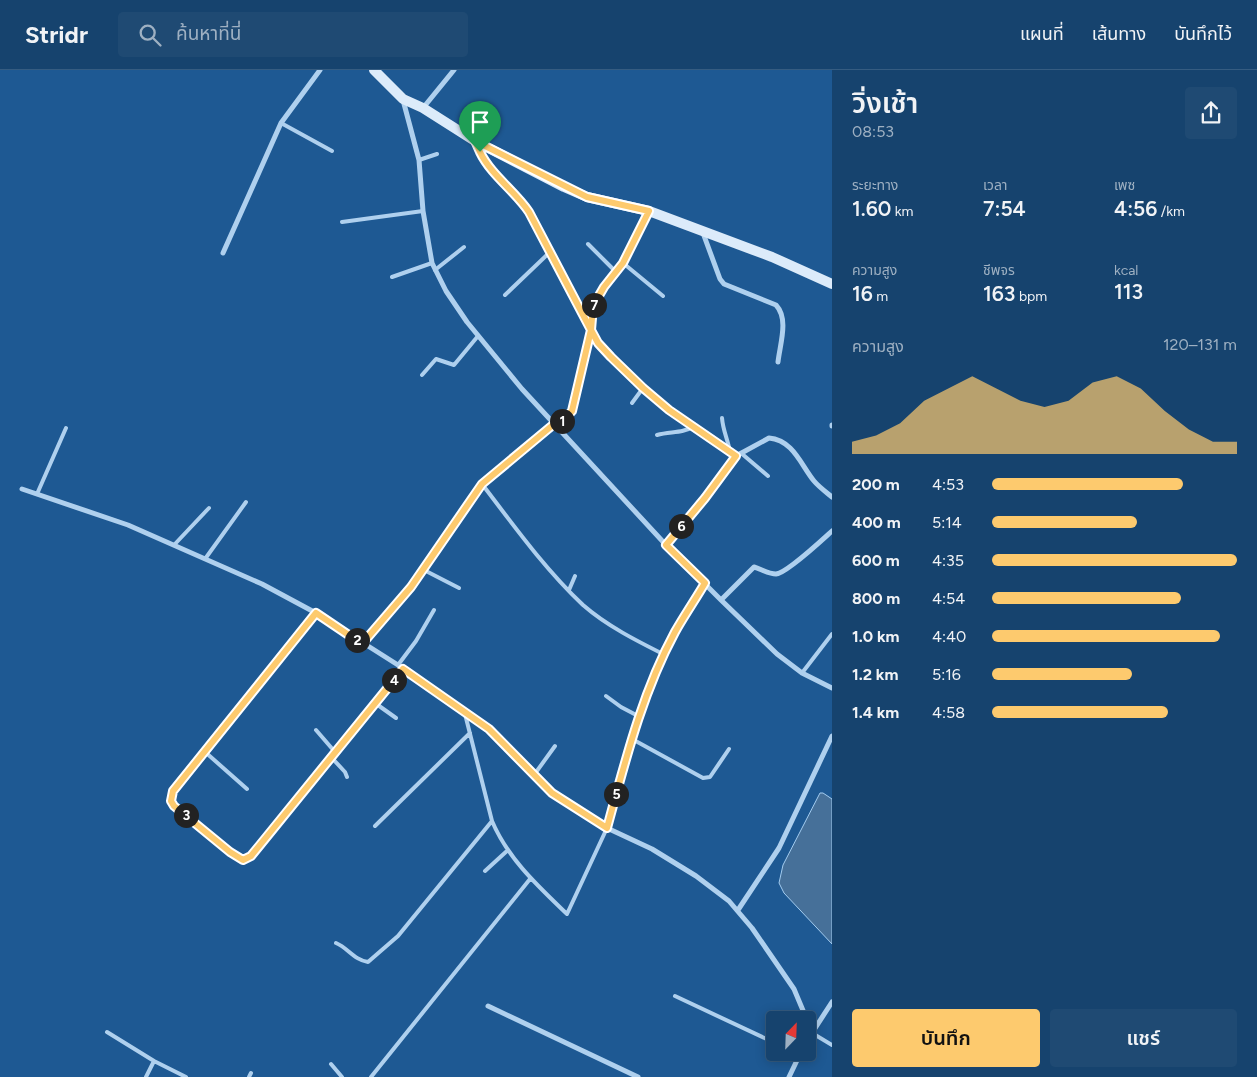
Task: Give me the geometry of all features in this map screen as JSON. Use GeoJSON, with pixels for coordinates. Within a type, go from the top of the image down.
{"type":"FeatureCollection","features":[{"type":"Feature","properties":{"kind":"street"},"geometry":{"type":"LineString","coordinates":[[223,253],[282,123],[320,70]]}},
{"type":"Feature","properties":{"kind":"street"},"geometry":{"type":"LineString","coordinates":[[374,70],[403,99],[423,108],[475,141],[587,197],[649,211],[703,233],[772,257],[832,284]]}},
{"type":"Feature","properties":{"kind":"street"},"geometry":{"type":"LineString","coordinates":[[423,108],[454,70]]}},
{"type":"Feature","properties":{"kind":"street"},"geometry":{"type":"LineString","coordinates":[[403,99],[419,160],[423,211],[432,263],[446,291],[478,336],[554,424],[666,545],[721,600],[776,654],[802,673],[832,688]]}},
{"type":"Feature","properties":{"kind":"street"},"geometry":{"type":"LineString","coordinates":[[475,141],[484,161],[520,199],[529,212],[598,343],[643,388],[730,452],[738,454]]}},
{"type":"Feature","properties":{"kind":"street"},"geometry":{"type":"LineString","coordinates":[[703,233],[720,279],[724,284],[776,305],[781,310],[783,327],[778,362]]}},
{"type":"Feature","properties":{"kind":"street"},"geometry":{"type":"LineString","coordinates":[[666,545],[738,454],[769,438],[775,438],[796,453],[816,483],[832,497]]}},
{"type":"Feature","properties":{"kind":"street"},"geometry":{"type":"LineString","coordinates":[[22,489],[128,525],[262,584],[316,613],[362,644],[398,664],[489,729],[552,793],[607,828],[652,849],[696,876],[729,901],[738,910],[794,988],[803,1011]]}},
{"type":"Feature","properties":{"kind":"street"},"geometry":{"type":"LineString","coordinates":[[721,600],[754,567],[770,573],[780,573],[810,551],[832,531]]}},
{"type":"Feature","properties":{"kind":"street"},"geometry":{"type":"LineString","coordinates":[[607,828],[640,717],[675,632],[705,583]]}},
{"type":"Feature","properties":{"kind":"street"},"geometry":{"type":"LineString","coordinates":[[738,910],[783,842],[832,736]]}},
{"type":"Feature","properties":{"kind":"street"},"geometry":{"type":"LineString","coordinates":[[816,1027],[832,1002]]}},
{"type":"Feature","properties":{"kind":"street"},"geometry":{"type":"LineString","coordinates":[[488,1006],[638,1077]]}},
{"type":"Feature","properties":{"kind":"street"},"geometry":{"type":"LineString","coordinates":[[790,1077],[796,1061]]}},
{"type":"Feature","properties":{"kind":"lane"},"geometry":{"type":"LineString","coordinates":[[465,135],[474,115]]}},
{"type":"Feature","properties":{"kind":"lane"},"geometry":{"type":"LineString","coordinates":[[282,123],[332,151]]}},
{"type":"Feature","properties":{"kind":"lane"},"geometry":{"type":"LineString","coordinates":[[419,160],[437,154]]}},
{"type":"Feature","properties":{"kind":"lane"},"geometry":{"type":"LineString","coordinates":[[342,222],[423,211]]}},
{"type":"Feature","properties":{"kind":"lane"},"geometry":{"type":"LineString","coordinates":[[362,644],[411,587],[422,568],[482,484],[554,424],[564,420],[572,411],[591,330],[593,306],[623,263],[649,211]]}},
{"type":"Feature","properties":{"kind":"lane"},"geometry":{"type":"LineString","coordinates":[[588,244],[616,272]]}},
{"type":"Feature","properties":{"kind":"lane"},"geometry":{"type":"LineString","coordinates":[[435,270],[464,248]]}},
{"type":"Feature","properties":{"kind":"lane"},"geometry":{"type":"LineString","coordinates":[[505,295],[550,252]]}},
{"type":"Feature","properties":{"kind":"lane"},"geometry":{"type":"LineString","coordinates":[[392,277],[432,263]]}},
{"type":"Feature","properties":{"kind":"lane"},"geometry":{"type":"LineString","coordinates":[[623,263],[663,296]]}},
{"type":"Feature","properties":{"kind":"lane"},"geometry":{"type":"LineString","coordinates":[[422,375],[436,359],[454,365],[478,336]]}},
{"type":"Feature","properties":{"kind":"lane"},"geometry":{"type":"LineString","coordinates":[[632,403],[643,388]]}},
{"type":"Feature","properties":{"kind":"lane"},"geometry":{"type":"LineString","coordinates":[[722,418],[723,432],[730,452]]}},
{"type":"Feature","properties":{"kind":"lane"},"geometry":{"type":"LineString","coordinates":[[658,435],[668,432],[685,433],[694,426]]}},
{"type":"Feature","properties":{"kind":"lane"},"geometry":{"type":"LineString","coordinates":[[37,494],[66,428]]}},
{"type":"Feature","properties":{"kind":"lane"},"geometry":{"type":"LineString","coordinates":[[738,454],[768,476]]}},
{"type":"Feature","properties":{"kind":"lane"},"geometry":{"type":"LineString","coordinates":[[482,484],[529,546],[584,605],[611,625],[665,655]]}},
{"type":"Feature","properties":{"kind":"lane"},"geometry":{"type":"LineString","coordinates":[[205,559],[246,502]]}},
{"type":"Feature","properties":{"kind":"lane"},"geometry":{"type":"LineString","coordinates":[[174,545],[209,508]]}},
{"type":"Feature","properties":{"kind":"lane"},"geometry":{"type":"LineString","coordinates":[[422,568],[459,588]]}},
{"type":"Feature","properties":{"kind":"lane"},"geometry":{"type":"LineString","coordinates":[[569,590],[575,576]]}},
{"type":"Feature","properties":{"kind":"lane"},"geometry":{"type":"LineString","coordinates":[[398,664],[416,641],[434,610]]}},
{"type":"Feature","properties":{"kind":"lane"},"geometry":{"type":"LineString","coordinates":[[316,613],[173,791],[171,801],[230,852],[243,860],[251,856],[403,669]]}},
{"type":"Feature","properties":{"kind":"lane"},"geometry":{"type":"LineString","coordinates":[[802,673],[832,634]]}},
{"type":"Feature","properties":{"kind":"lane"},"geometry":{"type":"LineString","coordinates":[[606,696],[640,717]]}},
{"type":"Feature","properties":{"kind":"lane"},"geometry":{"type":"LineString","coordinates":[[375,703],[396,718]]}},
{"type":"Feature","properties":{"kind":"lane"},"geometry":{"type":"LineString","coordinates":[[464,710],[492,821],[508,850],[530,879],[568,914],[607,828]]}},
{"type":"Feature","properties":{"kind":"lane"},"geometry":{"type":"LineString","coordinates":[[316,730],[335,752]]}},
{"type":"Feature","properties":{"kind":"lane"},"geometry":{"type":"LineString","coordinates":[[375,826],[470,733]]}},
{"type":"Feature","properties":{"kind":"lane"},"geometry":{"type":"LineString","coordinates":[[632,739],[703,778],[710,777],[729,748]]}},
{"type":"Feature","properties":{"kind":"lane"},"geometry":{"type":"LineString","coordinates":[[534,775],[554,746]]}},
{"type":"Feature","properties":{"kind":"lane"},"geometry":{"type":"LineString","coordinates":[[204,751],[247,788]]}},
{"type":"Feature","properties":{"kind":"lane"},"geometry":{"type":"LineString","coordinates":[[331,757],[345,772],[347,777]]}},
{"type":"Feature","properties":{"kind":"lane"},"geometry":{"type":"LineString","coordinates":[[336,943],[345,946],[360,961],[368,962],[398,936],[492,821]]}},
{"type":"Feature","properties":{"kind":"lane"},"geometry":{"type":"LineString","coordinates":[[485,871],[508,850]]}},
{"type":"Feature","properties":{"kind":"lane"},"geometry":{"type":"LineString","coordinates":[[371,1077],[530,879]]}},
{"type":"Feature","properties":{"kind":"lane"},"geometry":{"type":"LineString","coordinates":[[675,996],[766,1039]]}},
{"type":"Feature","properties":{"kind":"lane"},"geometry":{"type":"LineString","coordinates":[[107,1032],[186,1077]]}},
{"type":"Feature","properties":{"kind":"lane"},"geometry":{"type":"LineString","coordinates":[[816,1035],[832,1045]]}},
{"type":"Feature","properties":{"kind":"lane"},"geometry":{"type":"LineString","coordinates":[[146,1077],[154,1060]]}},
{"type":"Feature","properties":{"kind":"lane"},"geometry":{"type":"LineString","coordinates":[[331,1064],[342,1077]]}},
{"type":"Feature","properties":{"kind":"water"},"geometry":{"type":"Polygon","coordinates":[[[820,793],[832,799],[832,944],[784,893],[779,883],[783,865],[820,793]]]}},
{"type":"Feature","properties":{"kind":"route"},"geometry":{"type":"LineString","coordinates":[[480,152],[475,141],[587,197],[649,211],[623,263],[604,287],[593,306],[591,330],[598,343],[643,388],[669,410],[736,456],[705,498],[666,545],[705,583],[675,632],[648,695],[632,739],[607,828],[552,793],[489,729],[403,669],[251,856],[243,860],[230,852],[174,806],[171,801],[173,791],[316,613],[362,644],[411,587],[422,568],[482,484],[554,424],[564,420],[572,411],[591,330],[529,212],[520,199],[484,161],[480,152]]}}]}
